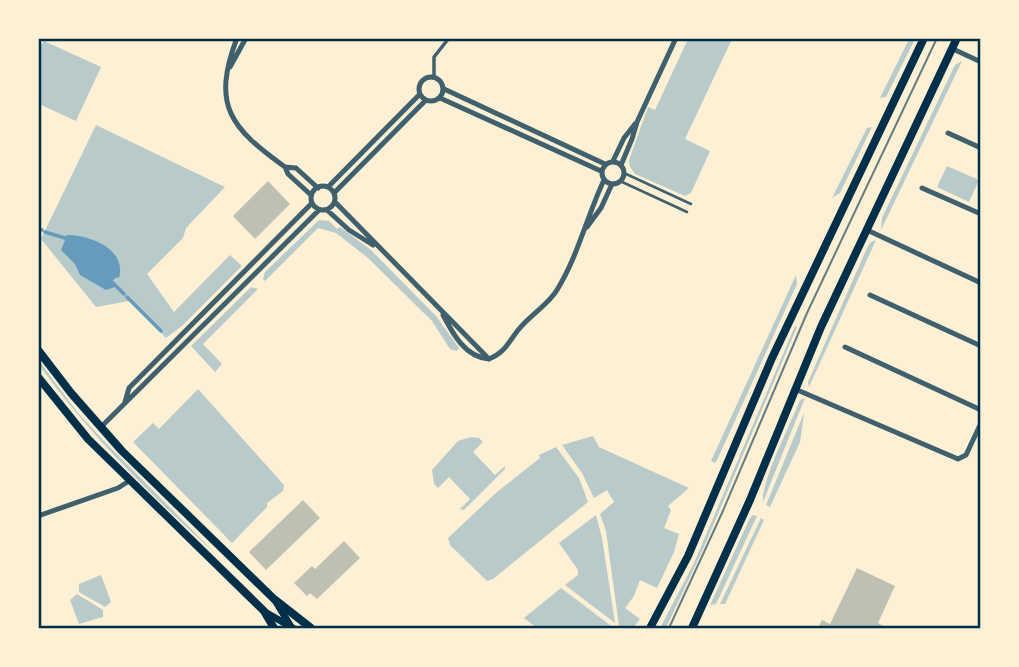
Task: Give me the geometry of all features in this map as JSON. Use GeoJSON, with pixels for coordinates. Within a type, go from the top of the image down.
{"type":"FeatureCollection","features":[{"type":"Feature","properties":{"kind":"main road"},"geometry":{"type":"LineString","coordinates":[[650,628],[688,556],[772,358],[924,38]]}},
{"type":"Feature","properties":{"kind":"main road"},"geometry":{"type":"LineString","coordinates":[[692,628],[750,500],[795,389],[957,38]]}},
{"type":"Feature","properties":{"kind":"main road"},"geometry":{"type":"LineString","coordinates":[[38,350],[100,428],[274,599],[311,628]]}},
{"type":"Feature","properties":{"kind":"main road"},"geometry":{"type":"LineString","coordinates":[[38,377],[88,439],[129,481],[264,611],[291,627]]}},
{"type":"Feature","properties":{"kind":"main road"},"geometry":{"type":"LineString","coordinates":[[274,599],[291,627]]}},
{"type":"Feature","properties":{"kind":"main road"},"geometry":{"type":"LineString","coordinates":[[264,611],[274,628]]}},
{"type":"Feature","properties":{"kind":"street"},"geometry":{"type":"LineString","coordinates":[[237,38],[225,90],[227,104],[235,123],[248,138],[285,167],[288,174],[311,195],[312,203],[319,210],[327,210],[349,230],[376,246]]}},
{"type":"Feature","properties":{"kind":"street"},"geometry":{"type":"LineString","coordinates":[[228,69],[246,38]]}},
{"type":"Feature","properties":{"kind":"street"},"geometry":{"type":"LineString","coordinates":[[434,78],[434,57],[449,38]]}},
{"type":"Feature","properties":{"kind":"street"},"geometry":{"type":"LineString","coordinates":[[585,230],[598,213],[612,184],[620,181],[624,173],[621,165],[637,122],[676,38]]}},
{"type":"Feature","properties":{"kind":"street"},"geometry":{"type":"LineString","coordinates":[[953,49],[981,62]]}},
{"type":"Feature","properties":{"kind":"street"},"geometry":{"type":"LineString","coordinates":[[311,195],[318,188],[328,187],[420,94],[421,83],[427,78],[440,80],[443,89],[440,98],[434,101],[426,100],[420,94]]}},
{"type":"Feature","properties":{"kind":"street"},"geometry":{"type":"LineString","coordinates":[[443,89],[605,164]]}},
{"type":"Feature","properties":{"kind":"street"},"geometry":{"type":"LineString","coordinates":[[440,98],[601,171],[604,180],[585,230],[556,292],[525,322],[503,351],[489,359],[477,357],[455,336],[441,312]]}},
{"type":"Feature","properties":{"kind":"street"},"geometry":{"type":"LineString","coordinates":[[334,193],[426,100]]}},
{"type":"Feature","properties":{"kind":"street"},"geometry":{"type":"LineString","coordinates":[[484,119],[487,111]]}},
{"type":"Feature","properties":{"kind":"street"},"geometry":{"type":"LineString","coordinates":[[601,171],[605,164],[613,161],[624,138],[637,122]]}},
{"type":"Feature","properties":{"kind":"street"},"geometry":{"type":"LineString","coordinates":[[948,133],[981,148]]}},
{"type":"Feature","properties":{"kind":"street"},"geometry":{"type":"LineString","coordinates":[[613,161],[621,165]]}},
{"type":"Feature","properties":{"kind":"street"},"geometry":{"type":"LineString","coordinates":[[285,167],[296,168],[318,188]]}},
{"type":"Feature","properties":{"kind":"street"},"geometry":{"type":"LineString","coordinates":[[604,180],[612,184]]}},
{"type":"Feature","properties":{"kind":"street"},"geometry":{"type":"LineString","coordinates":[[328,187],[334,193],[335,202],[376,246],[489,359]]}},
{"type":"Feature","properties":{"kind":"street"},"geometry":{"type":"LineString","coordinates":[[922,188],[981,214]]}},
{"type":"Feature","properties":{"kind":"street"},"geometry":{"type":"LineString","coordinates":[[327,210],[335,202]]}},
{"type":"Feature","properties":{"kind":"street"},"geometry":{"type":"LineString","coordinates":[[125,402],[129,388],[312,203]]}},
{"type":"Feature","properties":{"kind":"street"},"geometry":{"type":"LineString","coordinates":[[100,428],[319,210]]}},
{"type":"Feature","properties":{"kind":"street"},"geometry":{"type":"LineString","coordinates":[[867,230],[981,283]]}},
{"type":"Feature","properties":{"kind":"street"},"geometry":{"type":"LineString","coordinates":[[870,295],[981,346]]}},
{"type":"Feature","properties":{"kind":"street"},"geometry":{"type":"LineString","coordinates":[[845,347],[981,410]]}},
{"type":"Feature","properties":{"kind":"street"},"geometry":{"type":"LineString","coordinates":[[795,389],[958,459],[966,455],[981,423]]}},
{"type":"Feature","properties":{"kind":"street"},"geometry":{"type":"LineString","coordinates":[[38,516],[118,488],[129,481]]}},
{"type":"Feature","properties":{"kind":"lane"},"geometry":{"type":"LineString","coordinates":[[624,173],[691,204]]}},
{"type":"Feature","properties":{"kind":"lane"},"geometry":{"type":"LineString","coordinates":[[620,181],[687,212]]}},
{"type":"Feature","properties":{"kind":"shaded area"},"geometry":{"type":"Polygon","coordinates":[[[688,39],[732,39],[685,139],[710,151],[691,193],[685,196],[635,174],[629,160],[648,107],[655,110],[688,39]]]}},
{"type":"Feature","properties":{"kind":"shaded area"},"geometry":{"type":"Polygon","coordinates":[[[909,39],[915,39],[886,97],[880,98],[909,39]]]}},
{"type":"Feature","properties":{"kind":"shaded area"},"geometry":{"type":"Polygon","coordinates":[[[44,41],[101,67],[76,121],[39,104],[39,42],[42,44],[44,41]]]}},
{"type":"Feature","properties":{"kind":"shaded area"},"geometry":{"type":"Polygon","coordinates":[[[962,61],[881,230],[882,218],[955,65],[962,61]]]}},
{"type":"Feature","properties":{"kind":"shaded area"},"geometry":{"type":"Polygon","coordinates":[[[96,125],[225,187],[186,228],[183,238],[147,274],[174,312],[230,255],[242,266],[182,326],[166,338],[129,301],[96,307],[41,239],[96,125]]]}},
{"type":"Feature","properties":{"kind":"shaded area"},"geometry":{"type":"Polygon","coordinates":[[[872,127],[840,193],[832,198],[867,128],[872,127]]]}},
{"type":"Feature","properties":{"kind":"shaded area"},"geometry":{"type":"Polygon","coordinates":[[[947,166],[979,180],[969,202],[937,187],[947,166]]]}},
{"type":"Feature","properties":{"kind":"shaded area"},"geometry":{"type":"Polygon","coordinates":[[[319,220],[329,221],[337,229],[340,227],[371,250],[436,316],[459,348],[457,351],[450,349],[432,321],[368,258],[336,233],[318,228],[265,281],[265,272],[319,220]]]}},
{"type":"Feature","properties":{"kind":"shaded area"},"geometry":{"type":"Polygon","coordinates":[[[876,240],[809,387],[808,382],[867,248],[876,240]]]}},
{"type":"Feature","properties":{"kind":"shaded area"},"geometry":{"type":"Polygon","coordinates":[[[796,275],[797,284],[715,463],[711,461],[796,275]]]}},
{"type":"Feature","properties":{"kind":"shaded area"},"geometry":{"type":"Polygon","coordinates":[[[251,287],[258,289],[203,344],[222,364],[215,372],[191,346],[251,287]]]}},
{"type":"Feature","properties":{"kind":"shaded area"},"geometry":{"type":"Polygon","coordinates":[[[795,326],[797,327],[704,547],[666,628],[660,628],[694,563],[795,326]]]}},
{"type":"Feature","properties":{"kind":"shaded area"},"geometry":{"type":"Polygon","coordinates":[[[39,361],[78,413],[215,553],[167,509],[100,440],[59,391],[39,365],[39,361]]]}},
{"type":"Feature","properties":{"kind":"shaded area"},"geometry":{"type":"Polygon","coordinates":[[[198,389],[284,485],[283,491],[267,503],[267,507],[232,543],[133,442],[153,423],[159,429],[198,389]]]}},
{"type":"Feature","properties":{"kind":"shaded area"},"geometry":{"type":"Polygon","coordinates":[[[805,398],[763,502],[777,452],[800,400],[805,398]]]}},
{"type":"Feature","properties":{"kind":"shaded area"},"geometry":{"type":"Polygon","coordinates":[[[804,413],[800,442],[770,507],[766,505],[804,413]]]}},
{"type":"Feature","properties":{"kind":"shaded area"},"geometry":{"type":"Polygon","coordinates":[[[593,436],[599,447],[689,488],[668,506],[671,510],[664,528],[679,534],[674,552],[657,588],[640,580],[634,596],[625,608],[640,619],[633,628],[619,626],[606,531],[600,514],[614,502],[607,490],[594,498],[582,473],[562,445],[593,436]]]}},
{"type":"Feature","properties":{"kind":"shaded area"},"geometry":{"type":"Polygon","coordinates":[[[471,437],[479,438],[483,442],[473,452],[495,475],[505,466],[505,469],[464,510],[460,509],[470,499],[449,477],[438,488],[434,484],[432,470],[458,441],[471,437]]]}},
{"type":"Feature","properties":{"kind":"shaded area"},"geometry":{"type":"Polygon","coordinates":[[[556,447],[579,478],[588,502],[493,579],[487,581],[450,545],[448,538],[497,492],[540,458],[539,455],[556,447]]]}},
{"type":"Feature","properties":{"kind":"shaded area"},"geometry":{"type":"Polygon","coordinates":[[[596,515],[615,623],[565,585],[578,575],[578,570],[559,543],[596,515]]]}},
{"type":"Feature","properties":{"kind":"shaded area"},"geometry":{"type":"Polygon","coordinates":[[[757,516],[716,604],[710,605],[750,518],[757,516]]]}},
{"type":"Feature","properties":{"kind":"shaded area"},"geometry":{"type":"Polygon","coordinates":[[[761,518],[764,520],[725,604],[720,604],[761,518]]]}},
{"type":"Feature","properties":{"kind":"shaded area"},"geometry":{"type":"Polygon","coordinates":[[[101,575],[111,602],[105,607],[79,592],[79,584],[101,575]]]}},
{"type":"Feature","properties":{"kind":"shaded area"},"geometry":{"type":"Polygon","coordinates":[[[561,588],[614,628],[537,628],[524,618],[561,588]]]}},
{"type":"Feature","properties":{"kind":"shaded area"},"geometry":{"type":"Polygon","coordinates":[[[77,594],[103,610],[103,617],[79,624],[70,600],[77,594]]]}},
{"type":"Feature","properties":{"kind":"water"},"geometry":{"type":"Polygon","coordinates":[[[67,235],[96,241],[112,252],[120,268],[119,278],[111,282],[115,287],[106,290],[80,275],[75,264],[61,250],[67,235]]]}},
{"type":"Feature","properties":{"kind":"building"},"geometry":{"type":"Polygon","coordinates":[[[268,181],[290,204],[255,239],[233,216],[268,181]]]}},
{"type":"Feature","properties":{"kind":"building"},"geometry":{"type":"Polygon","coordinates":[[[303,500],[320,518],[266,570],[249,552],[303,500]]]}},
{"type":"Feature","properties":{"kind":"building"},"geometry":{"type":"Polygon","coordinates":[[[344,541],[360,558],[317,599],[310,593],[307,596],[294,583],[312,566],[315,569],[344,541]]]}},
{"type":"Feature","properties":{"kind":"building"},"geometry":{"type":"Polygon","coordinates":[[[857,568],[895,586],[878,623],[887,628],[818,628],[822,620],[830,624],[857,568]]]}},
{"type":"Feature","properties":{"kind":"waterway"},"geometry":{"type":"LineString","coordinates":[[38,228],[42,230]]}},
{"type":"Feature","properties":{"kind":"waterway"},"geometry":{"type":"LineString","coordinates":[[45,232],[65,238]]}},
{"type":"Feature","properties":{"kind":"waterway"},"geometry":{"type":"LineString","coordinates":[[112,282],[124,294]]}},
{"type":"Feature","properties":{"kind":"waterway"},"geometry":{"type":"LineString","coordinates":[[127,297],[161,331]]}},
{"type":"Feature","properties":{"kind":"tram line"},"geometry":{"type":"LineString","coordinates":[[669,628],[722,513],[807,313],[937,38]]}}]}
